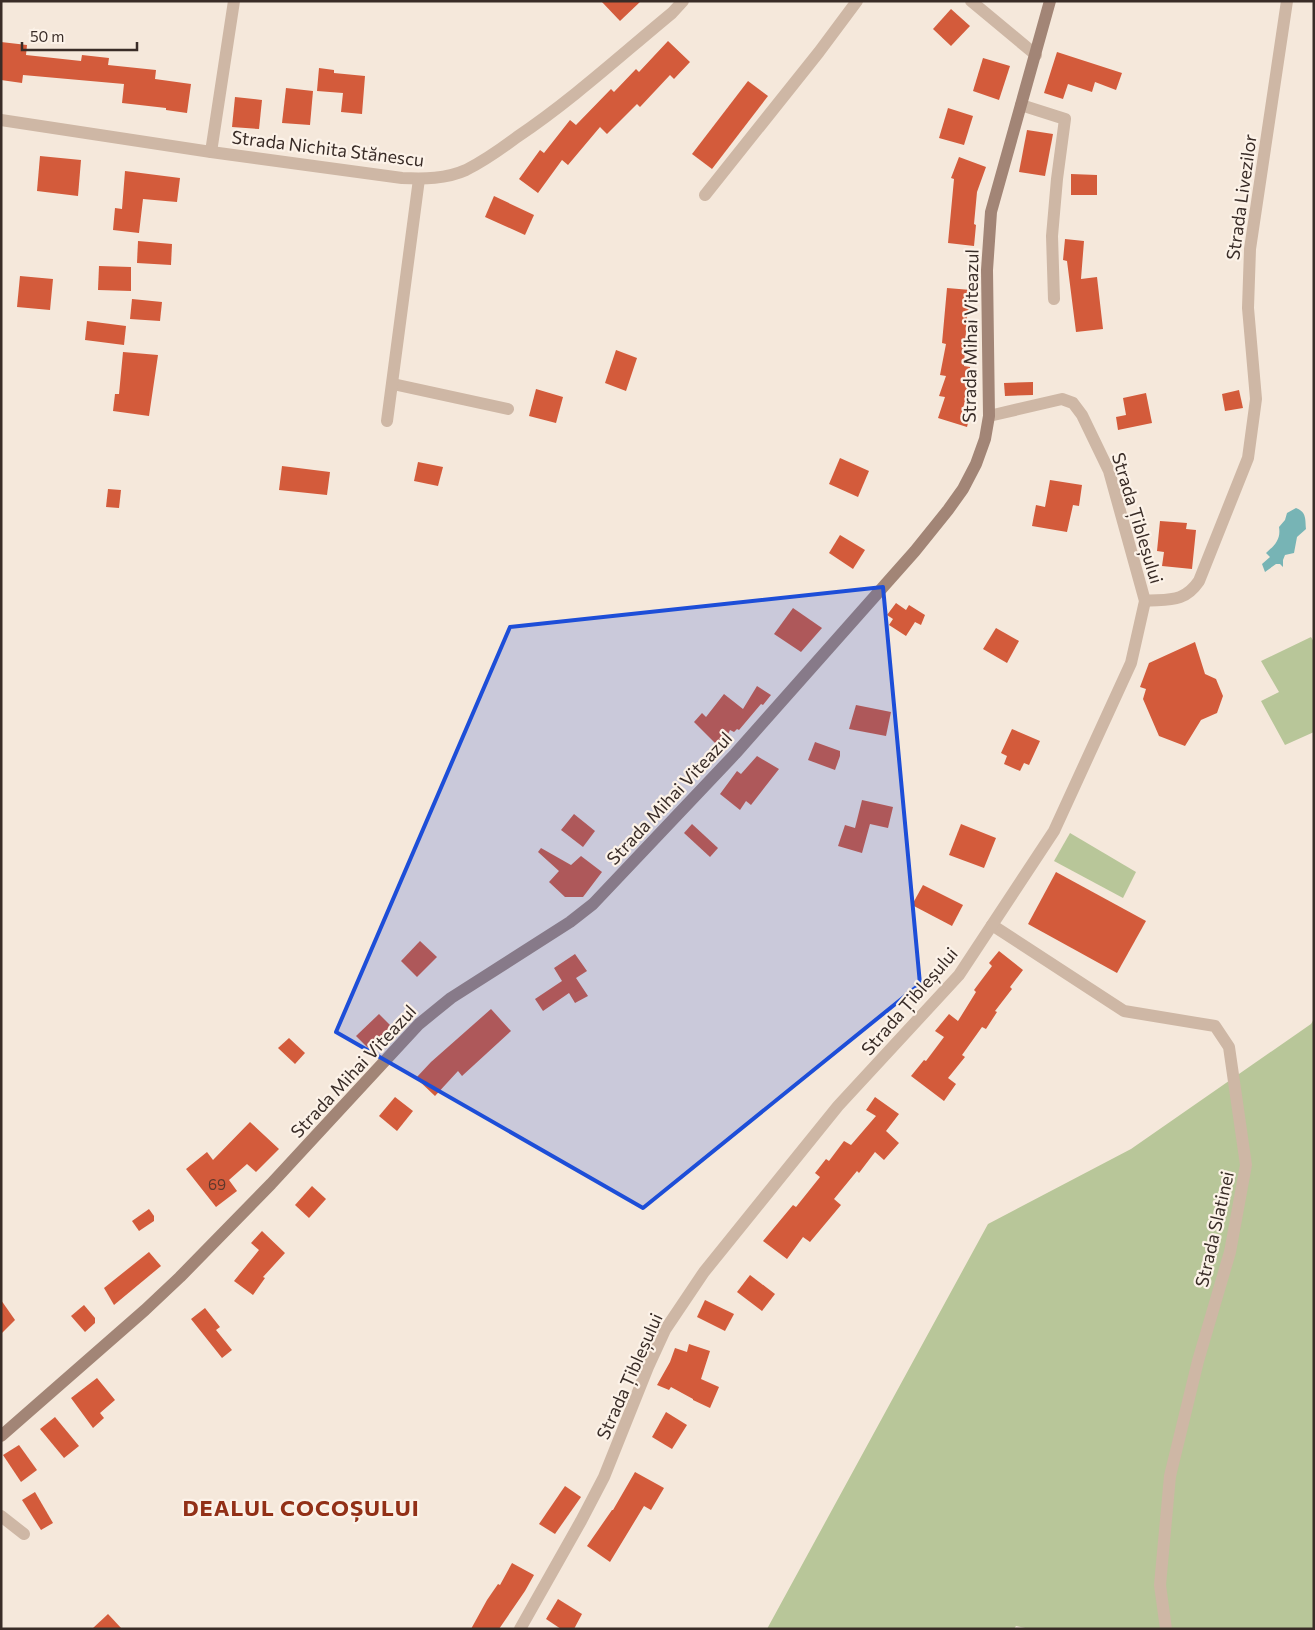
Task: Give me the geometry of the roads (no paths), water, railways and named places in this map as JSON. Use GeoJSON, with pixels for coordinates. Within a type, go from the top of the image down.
{"type":"FeatureCollection","features":[{"type":"Feature","properties":{"kind":"main road","name":"Strada Mihai Viteazul"},"geometry":{"type":"LineString","coordinates":[[1,1436],[146,1310],[180,1277],[271,1184],[419,1024],[451,998],[570,922],[593,904],[735,754],[921,544],[948,510],[976,464],[985,439],[989,416],[987,270],[991,212],[1050,1]]}},
{"type":"Feature","properties":{"kind":"street"},"geometry":{"type":"LineString","coordinates":[[211,152],[234,1]]}},
{"type":"Feature","properties":{"kind":"street","name":"Strada Nichita Stănescu"},"geometry":{"type":"LineString","coordinates":[[1,120],[211,152],[419,179],[444,177],[465,170],[484,160],[545,118],[672,13],[683,1]]}},
{"type":"Feature","properties":{"kind":"street"},"geometry":{"type":"LineString","coordinates":[[705,195],[819,52],[857,1]]}},
{"type":"Feature","properties":{"kind":"street"},"geometry":{"type":"LineString","coordinates":[[971,1],[1036,55]]}},
{"type":"Feature","properties":{"kind":"street","name":"Strada Livezilor"},"geometry":{"type":"LineString","coordinates":[[1145,602],[1182,598],[1192,591],[1198,581],[1248,458],[1256,398],[1248,308],[1250,249],[1288,1]]}},
{"type":"Feature","properties":{"kind":"street"},"geometry":{"type":"LineString","coordinates":[[1021,106],[1065,120],[1052,236],[1054,298]]}},
{"type":"Feature","properties":{"kind":"street"},"geometry":{"type":"LineString","coordinates":[[387,421],[419,179]]}},
{"type":"Feature","properties":{"kind":"street"},"geometry":{"type":"LineString","coordinates":[[393,384],[508,409]]}},
{"type":"Feature","properties":{"kind":"street","name":"Strada Țibleșului"},"geometry":{"type":"LineString","coordinates":[[520,1629],[577,1529],[604,1477],[648,1367],[665,1330],[698,1281],[838,1106],[959,975],[1054,831],[1131,663],[1145,602],[1110,471],[1082,415],[1072,403],[1062,399],[989,416]]}},
{"type":"Feature","properties":{"kind":"street","name":"Strada Slatinei"},"geometry":{"type":"LineString","coordinates":[[992,925],[1124,1011],[1215,1026],[1229,1047],[1246,1165],[1230,1252],[1198,1360],[1170,1476],[1160,1586],[1166,1629]]}},
{"type":"Feature","properties":{"kind":"street"},"geometry":{"type":"LineString","coordinates":[[1,1516],[24,1534]]}},
{"type":"Feature","properties":{"kind":"water"},"geometry":{"type":"Polygon","coordinates":[[[1296,508],[1304,514],[1306,529],[1297,537],[1294,553],[1285,555],[1283,567],[1280,564],[1276,564],[1265,572],[1262,564],[1270,557],[1266,553],[1277,542],[1279,527],[1285,520],[1287,513],[1296,508]]]}},
{"type":"Feature","properties":{"kind":"district","name":"DEALUL COCOȘULUI"},"geometry":{"type":"Point","coordinates":[301,1507]}}]}
